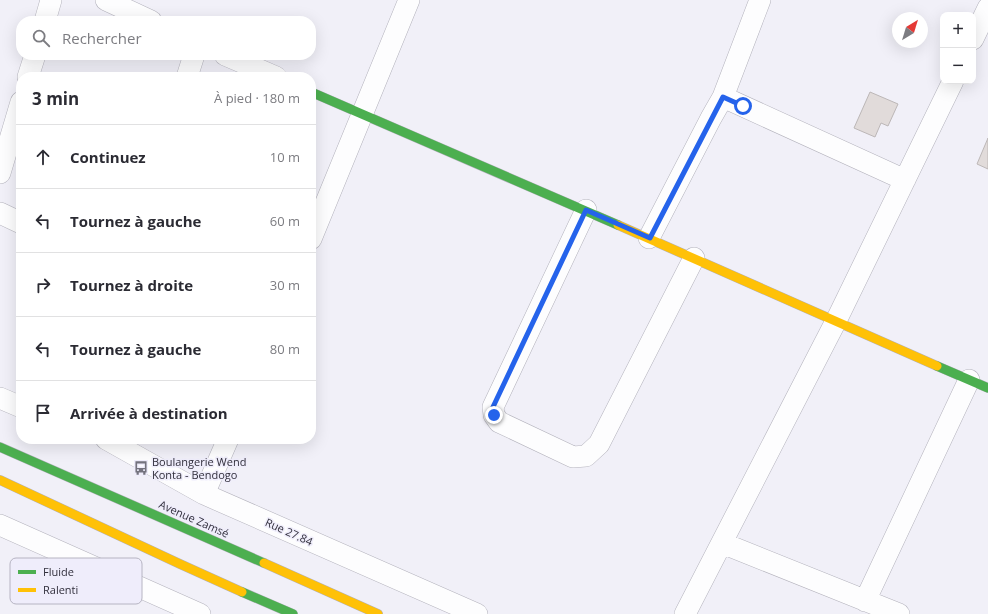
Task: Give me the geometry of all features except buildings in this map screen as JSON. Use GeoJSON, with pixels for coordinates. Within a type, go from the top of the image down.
{"type":"FeatureCollection","features":[{"type":"Feature","properties":{"kind":"main road"},"geometry":{"type":"LineString","coordinates":[[316,94],[586,210],[988,388]]}},
{"type":"Feature","properties":{"kind":"main road","name":"Avenue Zamsé"},"geometry":{"type":"LineString","coordinates":[[0,447],[378,614]]}},
{"type":"Feature","properties":{"kind":"main road"},"geometry":{"type":"LineString","coordinates":[[0,480],[180,564],[293,614]]}},
{"type":"Feature","properties":{"kind":"street"},"geometry":{"type":"LineString","coordinates":[[46,16],[51,0]]}},
{"type":"Feature","properties":{"kind":"street"},"geometry":{"type":"LineString","coordinates":[[106,0],[140,16]]}},
{"type":"Feature","properties":{"kind":"street"},"geometry":{"type":"LineString","coordinates":[[316,227],[409,0]]}},
{"type":"Feature","properties":{"kind":"street"},"geometry":{"type":"LineString","coordinates":[[650,238],[723,97],[760,0]]}},
{"type":"Feature","properties":{"kind":"street"},"geometry":{"type":"LineString","coordinates":[[976,33],[988,8]]}},
{"type":"Feature","properties":{"kind":"street"},"geometry":{"type":"LineString","coordinates":[[30,72],[33,60]]}},
{"type":"Feature","properties":{"kind":"street"},"geometry":{"type":"LineString","coordinates":[[189,72],[192,60]]}},
{"type":"Feature","properties":{"kind":"street"},"geometry":{"type":"LineString","coordinates":[[237,60],[264,72]]}},
{"type":"Feature","properties":{"kind":"street"},"geometry":{"type":"LineString","coordinates":[[685,614],[836,321],[952,84]]}},
{"type":"Feature","properties":{"kind":"street"},"geometry":{"type":"LineString","coordinates":[[723,97],[905,180]]}},
{"type":"Feature","properties":{"kind":"street"},"geometry":{"type":"LineString","coordinates":[[0,173],[16,119]]}},
{"type":"Feature","properties":{"kind":"street"},"geometry":{"type":"LineString","coordinates":[[586,210],[493,407],[494,415],[499,422],[573,457],[586,456],[599,444],[694,258]]}},
{"type":"Feature","properties":{"kind":"street"},"geometry":{"type":"LineString","coordinates":[[0,213],[16,220]]}},
{"type":"Feature","properties":{"kind":"street"},"geometry":{"type":"LineString","coordinates":[[865,602],[969,380]]}},
{"type":"Feature","properties":{"kind":"street"},"geometry":{"type":"LineString","coordinates":[[0,398],[16,405]]}},
{"type":"Feature","properties":{"kind":"street","name":"Rue 27.84"},"geometry":{"type":"LineString","coordinates":[[115,444],[204,494],[477,614]]}},
{"type":"Feature","properties":{"kind":"street"},"geometry":{"type":"LineString","coordinates":[[204,494],[226,444]]}},
{"type":"Feature","properties":{"kind":"street"},"geometry":{"type":"LineString","coordinates":[[0,525],[74,558]]}},
{"type":"Feature","properties":{"kind":"street"},"geometry":{"type":"LineString","coordinates":[[722,543],[865,602],[899,614]]}},
{"type":"Feature","properties":{"kind":"street"},"geometry":{"type":"LineString","coordinates":[[142,588],[200,614]]}},
{"type":"Feature","properties":{"kind":"traffic: fast"},"geometry":{"type":"LineString","coordinates":[[316,94],[618,225]]}},
{"type":"Feature","properties":{"kind":"traffic: fast"},"geometry":{"type":"LineString","coordinates":[[937,366],[988,388]]}},
{"type":"Feature","properties":{"kind":"traffic: fast"},"geometry":{"type":"LineString","coordinates":[[0,447],[264,563]]}},
{"type":"Feature","properties":{"kind":"traffic: fast"},"geometry":{"type":"LineString","coordinates":[[242,592],[293,614]]}},
{"type":"Feature","properties":{"kind":"traffic: slow"},"geometry":{"type":"LineString","coordinates":[[618,225],[937,366]]}},
{"type":"Feature","properties":{"kind":"traffic: slow"},"geometry":{"type":"LineString","coordinates":[[0,480],[242,592]]}},
{"type":"Feature","properties":{"kind":"traffic: slow"},"geometry":{"type":"LineString","coordinates":[[264,563],[378,614]]}},
{"type":"Feature","properties":{"kind":"place","name":"Boulangerie Wend Konta - Bendogo"},"geometry":{"type":"Point","coordinates":[141,468]}},
{"type":"Feature","properties":{"kind":"route"},"geometry":{"type":"LineString","coordinates":[[494,415],[493,407],[586,210],[650,238],[723,97],[743,106]]}}]}
